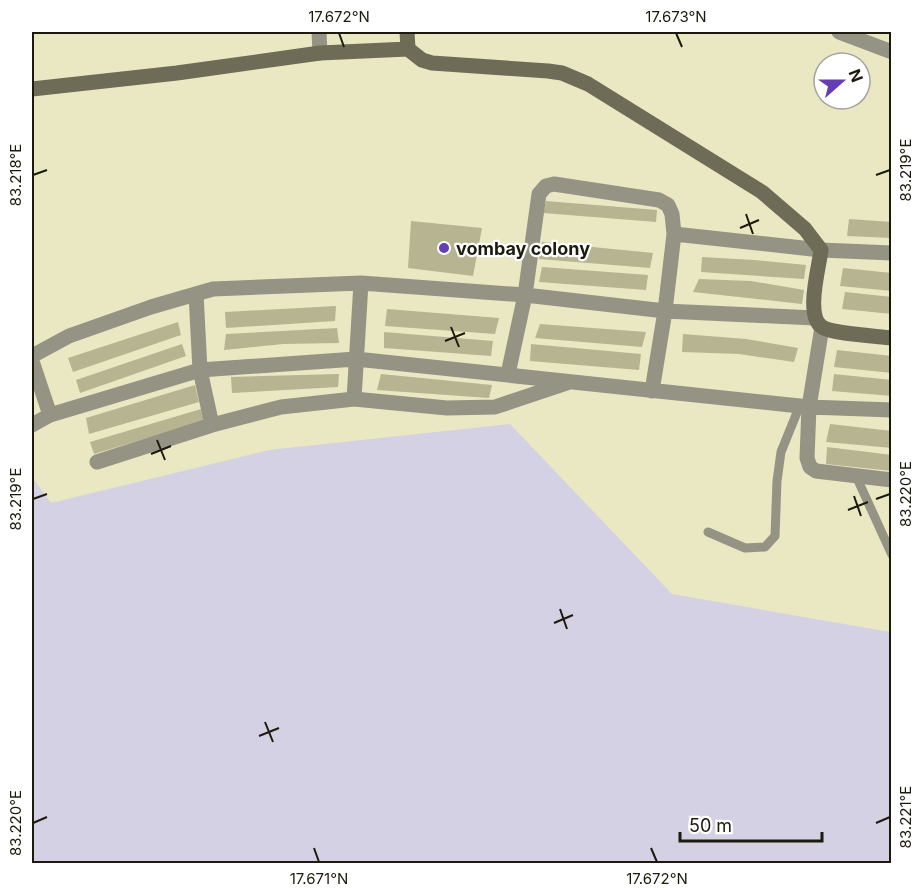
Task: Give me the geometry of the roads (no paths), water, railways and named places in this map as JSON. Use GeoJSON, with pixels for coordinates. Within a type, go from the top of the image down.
{"type":"FeatureCollection","features":[{"type":"Feature","properties":{"kind":"street"},"geometry":{"type":"LineString","coordinates":[[319,32],[320,53]]}},
{"type":"Feature","properties":{"kind":"street"},"geometry":{"type":"LineString","coordinates":[[406,32],[408,49]]}},
{"type":"Feature","properties":{"kind":"street"},"geometry":{"type":"LineString","coordinates":[[839,32],[891,52]]}},
{"type":"Feature","properties":{"kind":"street"},"geometry":{"type":"LineString","coordinates":[[32,89],[320,53],[408,49],[422,60],[432,63],[548,71],[588,84],[762,192],[805,229],[821,250],[813,308],[818,323],[805,406],[807,458],[810,466],[816,471],[891,480]]}},
{"type":"Feature","properties":{"kind":"street"},"geometry":{"type":"LineString","coordinates":[[508,374],[525,295],[539,194],[546,186],[554,184],[659,200],[668,205],[672,214],[674,234],[652,391]]}},
{"type":"Feature","properties":{"kind":"street"},"geometry":{"type":"LineString","coordinates":[[674,234],[821,250],[891,253]]}},
{"type":"Feature","properties":{"kind":"street"},"geometry":{"type":"LineString","coordinates":[[354,399],[361,284]]}},
{"type":"Feature","properties":{"kind":"street"},"geometry":{"type":"LineString","coordinates":[[32,356],[69,336],[151,307],[213,289],[361,284],[525,295],[665,311],[818,323],[833,331],[891,338]]}},
{"type":"Feature","properties":{"kind":"street"},"geometry":{"type":"LineString","coordinates":[[196,294],[200,370],[212,424]]}},
{"type":"Feature","properties":{"kind":"street"},"geometry":{"type":"LineString","coordinates":[[32,425],[50,415],[200,370],[356,358],[805,406],[891,410]]}},
{"type":"Feature","properties":{"kind":"street"},"geometry":{"type":"LineString","coordinates":[[32,361],[50,415]]}},
{"type":"Feature","properties":{"kind":"street"},"geometry":{"type":"LineString","coordinates":[[97,462],[212,424],[281,407],[354,399],[447,408],[495,407],[573,382]]}},
{"type":"Feature","properties":{"kind":"lane"},"geometry":{"type":"LineString","coordinates":[[708,532],[745,548],[765,547],[775,536],[777,481],[781,452],[805,406]]}},
{"type":"Feature","properties":{"kind":"lane"},"geometry":{"type":"LineString","coordinates":[[856,476],[891,555]]}},
{"type":"Feature","properties":{"kind":"place","name":"vombay colony"},"geometry":{"type":"Point","coordinates":[444,248]}}]}
